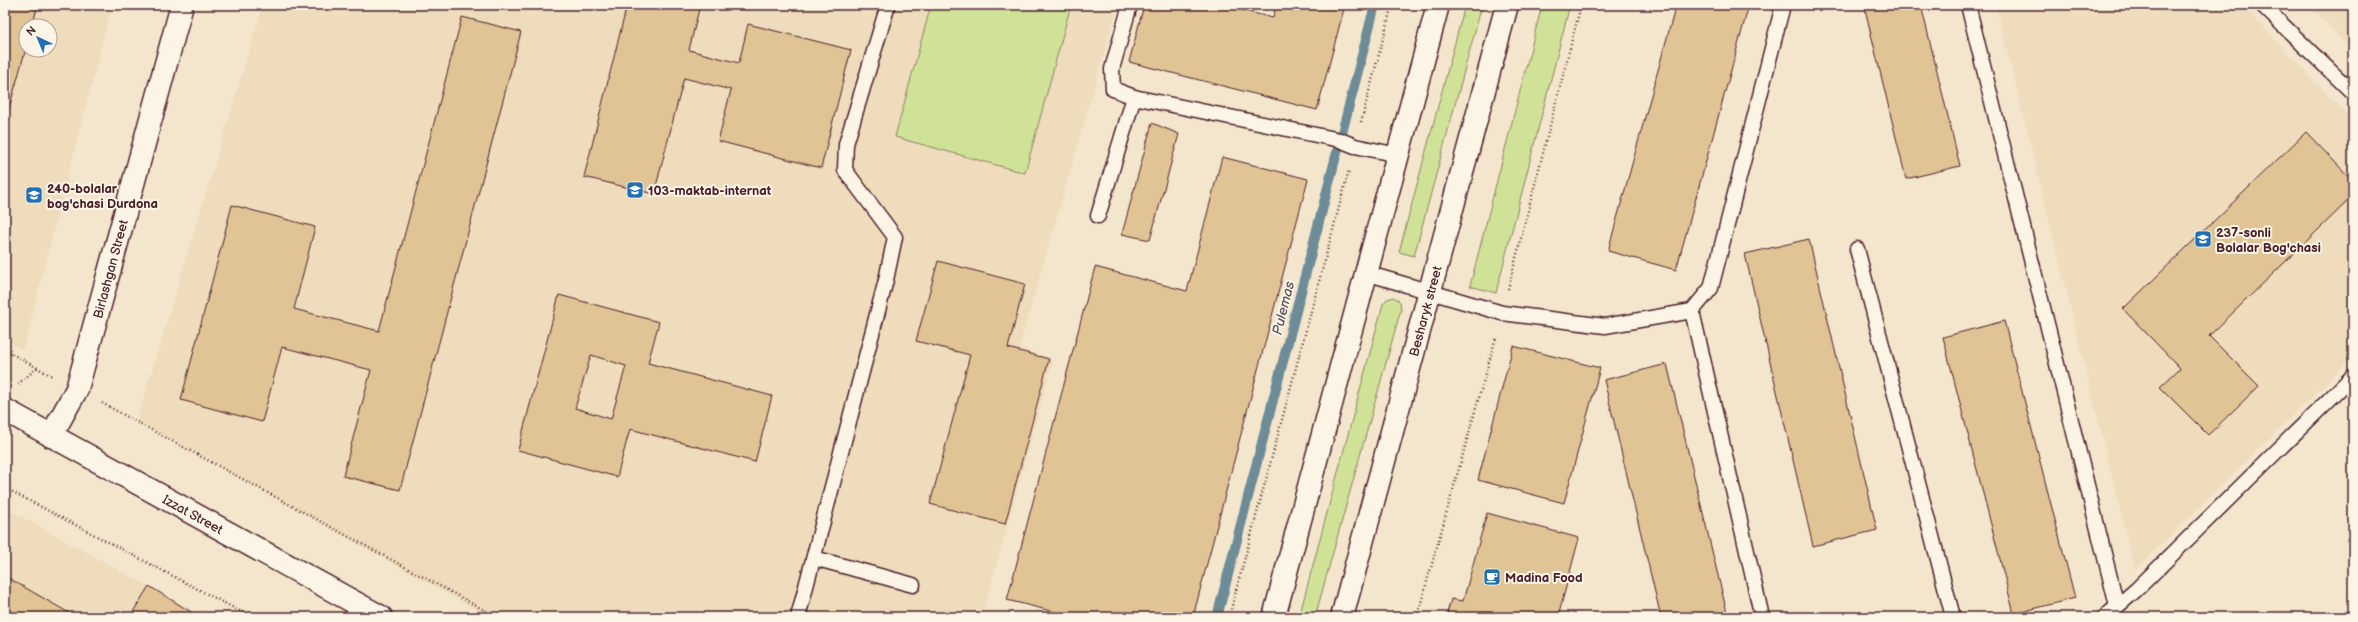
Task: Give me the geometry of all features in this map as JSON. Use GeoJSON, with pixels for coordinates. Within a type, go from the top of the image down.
{"type":"FeatureCollection","features":[{"type":"Feature","properties":{"kind":"main road","name":"Birlashgan Street"},"geometry":{"type":"LineString","coordinates":[[51,436],[77,389],[182,5]]}},
{"type":"Feature","properties":{"kind":"main road"},"geometry":{"type":"LineString","coordinates":[[1274,617],[1438,5]]}},
{"type":"Feature","properties":{"kind":"main road","name":"Besharyk street"},"geometry":{"type":"LineString","coordinates":[[1342,617],[1507,5]]}},
{"type":"Feature","properties":{"kind":"main road","name":"Izzat Street"},"geometry":{"type":"LineString","coordinates":[[5,410],[381,617]]}},
{"type":"Feature","properties":{"kind":"lane"},"geometry":{"type":"LineString","coordinates":[[798,617],[886,280],[895,237],[846,170],[846,144],[888,5]]}},
{"type":"Feature","properties":{"kind":"lane"},"geometry":{"type":"LineString","coordinates":[[1130,5],[1112,69],[1113,89],[1134,97],[1340,140],[1355,146],[1398,155]]}},
{"type":"Feature","properties":{"kind":"lane"},"geometry":{"type":"LineString","coordinates":[[1366,273],[1430,290],[1502,313],[1605,326],[1692,311],[1711,288],[1783,5]]}},
{"type":"Feature","properties":{"kind":"lane"},"geometry":{"type":"LineString","coordinates":[[1968,5],[2117,606]]}},
{"type":"Feature","properties":{"kind":"lane"},"geometry":{"type":"LineString","coordinates":[[2262,5],[2353,93]]}},
{"type":"Feature","properties":{"kind":"lane"},"geometry":{"type":"LineString","coordinates":[[1098,216],[1134,97]]}},
{"type":"Feature","properties":{"kind":"lane"},"geometry":{"type":"LineString","coordinates":[[1857,249],[1953,617]]}},
{"type":"Feature","properties":{"kind":"lane"},"geometry":{"type":"LineString","coordinates":[[1692,311],[1762,617]]}},
{"type":"Feature","properties":{"kind":"lane"},"geometry":{"type":"LineString","coordinates":[[2105,617],[2353,376]]}},
{"type":"Feature","properties":{"kind":"lane"},"geometry":{"type":"LineString","coordinates":[[814,558],[913,585]]}},
{"type":"Feature","properties":{"kind":"path"},"geometry":{"type":"LineString","coordinates":[[1229,617],[1392,5]]}},
{"type":"Feature","properties":{"kind":"path"},"geometry":{"type":"LineString","coordinates":[[5,350],[496,617]]}},
{"type":"Feature","properties":{"kind":"path"},"geometry":{"type":"LineString","coordinates":[[17,385],[37,368]]}},
{"type":"Feature","properties":{"kind":"path"},"geometry":{"type":"LineString","coordinates":[[5,488],[251,617]]}},
{"type":"Feature","properties":{"kind":"shaded area","name":"240-bolalar bog'chasi Durdona"},"geometry":{"type":"Polygon","coordinates":[[[5,5],[112,5],[23,350],[5,340],[5,5]]]}},
{"type":"Feature","properties":{"kind":"shaded area","name":"103-maktab-internat"},"geometry":{"type":"Polygon","coordinates":[[[263,5],[1118,5],[1019,348],[1053,360],[982,617],[489,617],[137,420],[263,5]]]}},
{"type":"Feature","properties":{"kind":"shaded area","name":"237-sonli Bolalar Bog'chasi"},"geometry":{"type":"Polygon","coordinates":[[[1996,5],[2242,5],[2353,121],[2353,357],[2135,570],[1996,5]]]}},
{"type":"Feature","properties":{"kind":"shaded area"},"geometry":{"type":"Polygon","coordinates":[[[2309,5],[2353,5],[2353,51],[2309,5]]]}},
{"type":"Feature","properties":{"kind":"shaded area"},"geometry":{"type":"Polygon","coordinates":[[[5,508],[205,617],[5,617],[5,508]]]}},
{"type":"Feature","properties":{"kind":"green space"},"geometry":{"type":"Polygon","coordinates":[[[931,5],[1071,5],[1025,173],[895,137],[931,5]]]}},
{"type":"Feature","properties":{"kind":"green space"},"geometry":{"type":"Polygon","coordinates":[[[1465,5],[1482,5],[1414,256],[1399,252],[1465,5]]]}},
{"type":"Feature","properties":{"kind":"green space"},"geometry":{"type":"Polygon","coordinates":[[[1542,5],[1570,5],[1496,293],[1470,286],[1542,5]]]}},
{"type":"Feature","properties":{"kind":"green space"},"geometry":{"type":"Polygon","coordinates":[[[1394,297],[1400,302],[1401,309],[1315,617],[1299,617],[1383,304],[1387,299],[1394,297]]]}},
{"type":"Feature","properties":{"kind":"building"},"geometry":{"type":"Polygon","coordinates":[[[5,5],[38,5],[34,18],[18,18],[18,58],[23,58],[5,123],[5,5]]]}},
{"type":"Feature","properties":{"kind":"building"},"geometry":{"type":"Polygon","coordinates":[[[627,5],[700,5],[689,50],[739,63],[748,24],[851,50],[821,168],[718,141],[731,90],[684,78],[654,194],[584,177],[627,5]]]}},
{"type":"Feature","properties":{"kind":"building"},"geometry":{"type":"Polygon","coordinates":[[[1144,5],[1221,5],[1273,18],[1276,5],[1345,5],[1317,110],[1129,62],[1144,5]]]}},
{"type":"Feature","properties":{"kind":"building"},"geometry":{"type":"Polygon","coordinates":[[[1676,5],[1749,5],[1676,270],[1608,251],[1676,5]]]}},
{"type":"Feature","properties":{"kind":"building"},"geometry":{"type":"Polygon","coordinates":[[[1864,5],[1921,5],[1960,166],[1906,179],[1864,5]]]}},
{"type":"Feature","properties":{"kind":"building"},"geometry":{"type":"Polygon","coordinates":[[[462,17],[521,32],[400,490],[343,476],[371,370],[282,347],[262,422],[181,400],[232,205],[315,227],[294,309],[379,331],[462,17]]]}},
{"type":"Feature","properties":{"kind":"building"},"geometry":{"type":"Polygon","coordinates":[[[1152,123],[1179,134],[1150,240],[1122,234],[1152,123]]]}},
{"type":"Feature","properties":{"kind":"building"},"geometry":{"type":"Polygon","coordinates":[[[2306,132],[2353,181],[2353,196],[2209,336],[2259,386],[2208,435],[2160,387],[2180,368],[2123,309],[2306,132]]]}},
{"type":"Feature","properties":{"kind":"building"},"geometry":{"type":"Polygon","coordinates":[[[1222,157],[1308,179],[1193,617],[1075,617],[1007,600],[1095,267],[1187,291],[1222,157]]]}},
{"type":"Feature","properties":{"kind":"building"},"geometry":{"type":"Polygon","coordinates":[[[1809,239],[1877,530],[1813,546],[1745,254],[1809,239]]]}},
{"type":"Feature","properties":{"kind":"building"},"geometry":{"type":"Polygon","coordinates":[[[938,261],[1025,284],[1008,348],[1049,359],[1005,524],[930,504],[970,355],[916,341],[938,261]]]}},
{"type":"Feature","properties":{"kind":"building"},"geometry":{"type":"Polygon","coordinates":[[[559,295],[659,322],[648,363],[772,396],[755,462],[630,429],[617,477],[518,450],[559,295]],[[591,355],[575,408],[611,419],[626,366],[591,355]]]}},
{"type":"Feature","properties":{"kind":"building"},"geometry":{"type":"Polygon","coordinates":[[[2004,321],[2075,598],[2014,614],[1943,337],[2004,321]]]}},
{"type":"Feature","properties":{"kind":"building"},"geometry":{"type":"Polygon","coordinates":[[[1513,346],[1600,368],[1564,503],[1478,480],[1513,346]]]}},
{"type":"Feature","properties":{"kind":"building"},"geometry":{"type":"Polygon","coordinates":[[[1667,364],[1728,617],[1661,617],[1604,380],[1667,364]]]}},
{"type":"Feature","properties":{"kind":"building"},"geometry":{"type":"Polygon","coordinates":[[[1487,513],[1579,538],[1558,617],[1446,617],[1451,599],[1463,601],[1487,513]]]}},
{"type":"Feature","properties":{"kind":"building"},"geometry":{"type":"Polygon","coordinates":[[[5,576],[76,617],[5,617],[5,576]]]}},
{"type":"Feature","properties":{"kind":"building"},"geometry":{"type":"Polygon","coordinates":[[[149,586],[199,617],[134,617],[131,615],[149,586]]]}},
{"type":"Feature","properties":{"kind":"waterway","name":"Pulemas"},"geometry":{"type":"LineString","coordinates":[[1217,617],[1375,5]]}},
{"type":"Feature","properties":{"kind":"place","name":"103-maktab-internat"},"geometry":{"type":"Point","coordinates":[635,190]}},
{"type":"Feature","properties":{"kind":"place","name":"240-bolalar bog'chasi Durdona"},"geometry":{"type":"Point","coordinates":[34,195]}},
{"type":"Feature","properties":{"kind":"place","name":"237-sonli Bolalar Bog'chasi"},"geometry":{"type":"Point","coordinates":[2203,239]}},
{"type":"Feature","properties":{"kind":"place","name":"Madina Food"},"geometry":{"type":"Point","coordinates":[1492,577]}}]}
